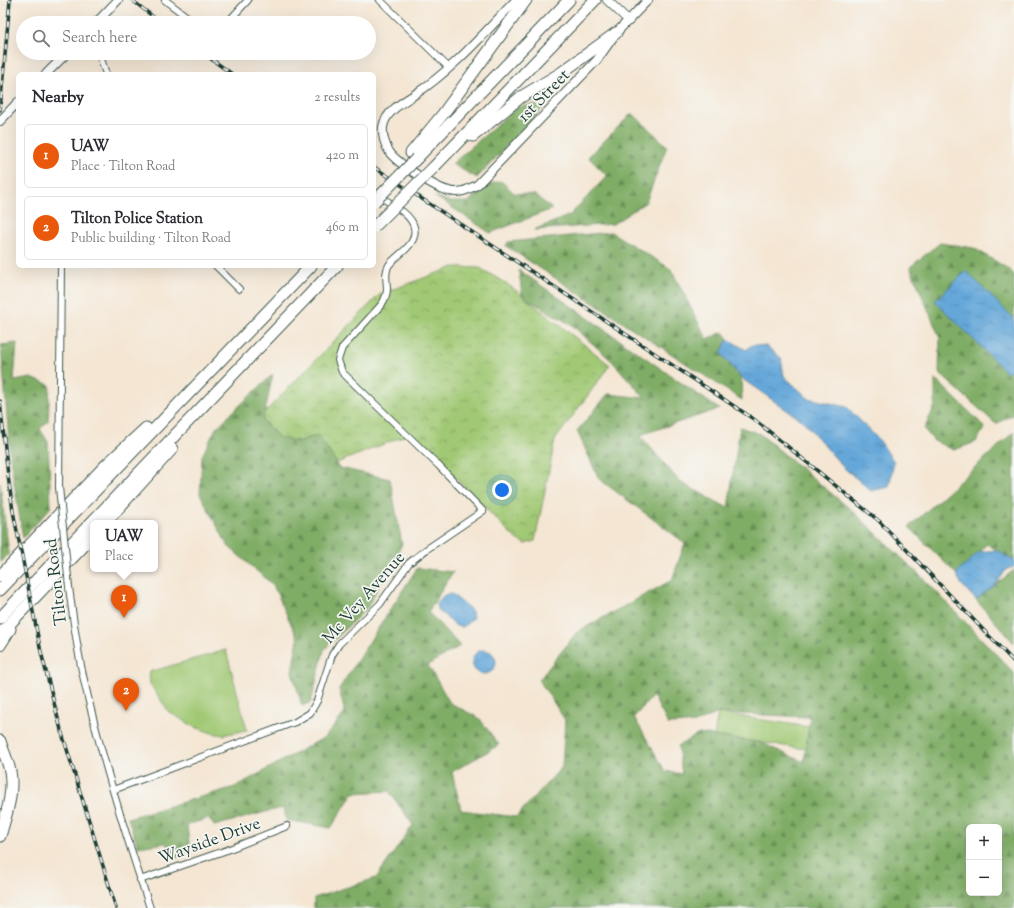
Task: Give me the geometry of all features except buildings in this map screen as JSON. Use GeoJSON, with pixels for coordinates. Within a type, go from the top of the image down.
{"type":"FeatureCollection","features":[{"type":"Feature","properties":{"kind":"highway"},"geometry":{"type":"LineString","coordinates":[[376,200],[414,155],[526,0]]}},
{"type":"Feature","properties":{"kind":"highway"},"geometry":{"type":"LineString","coordinates":[[376,191],[569,0]]}},
{"type":"Feature","properties":{"kind":"highway"},"geometry":{"type":"LineString","coordinates":[[376,225],[442,159],[595,0]]}},
{"type":"Feature","properties":{"kind":"highway"},"geometry":{"type":"LineString","coordinates":[[442,159],[520,97],[562,72],[616,33]]}},
{"type":"Feature","properties":{"kind":"highway"},"geometry":{"type":"LineString","coordinates":[[0,590],[308,268]]}},
{"type":"Feature","properties":{"kind":"highway"},"geometry":{"type":"LineString","coordinates":[[94,520],[335,268]]}},
{"type":"Feature","properties":{"kind":"highway"},"geometry":{"type":"LineString","coordinates":[[108,520],[279,327]]}},
{"type":"Feature","properties":{"kind":"highway"},"geometry":{"type":"LineString","coordinates":[[0,576],[106,465],[204,378]]}},
{"type":"Feature","properties":{"kind":"highway"},"geometry":{"type":"LineString","coordinates":[[0,618],[90,524]]}},
{"type":"Feature","properties":{"kind":"highway"},"geometry":{"type":"LineString","coordinates":[[0,634],[90,539]]}},
{"type":"Feature","properties":{"kind":"highway"},"geometry":{"type":"LineString","coordinates":[[0,645],[19,615]]}},
{"type":"Feature","properties":{"kind":"highway"},"geometry":{"type":"LineString","coordinates":[[0,741],[10,771],[12,787],[0,836]]}},
{"type":"Feature","properties":{"kind":"street"},"geometry":{"type":"LineString","coordinates":[[103,16],[118,0]]}},
{"type":"Feature","properties":{"kind":"street"},"geometry":{"type":"LineString","coordinates":[[165,0],[186,16]]}},
{"type":"Feature","properties":{"kind":"street"},"geometry":{"type":"LineString","coordinates":[[233,16],[248,0]]}},
{"type":"Feature","properties":{"kind":"street"},"geometry":{"type":"LineString","coordinates":[[384,1],[450,68],[516,0]]}},
{"type":"Feature","properties":{"kind":"street"},"geometry":{"type":"LineString","coordinates":[[607,0],[629,21]]}},
{"type":"Feature","properties":{"kind":"street","name":"1st Street"},"geometry":{"type":"LineString","coordinates":[[450,68],[429,85],[402,102],[389,115],[383,126],[384,140],[390,153],[409,169],[448,191],[463,192],[477,185],[596,60],[616,33],[648,0]]}},
{"type":"Feature","properties":{"kind":"street"},"geometry":{"type":"LineString","coordinates":[[48,72],[60,60]]}},
{"type":"Feature","properties":{"kind":"street"},"geometry":{"type":"LineString","coordinates":[[101,60],[105,72]]}},
{"type":"Feature","properties":{"kind":"street"},"geometry":{"type":"LineString","coordinates":[[2,118],[16,104]]}},
{"type":"Feature","properties":{"kind":"street","name":"Mc Vey Avenue"},"geometry":{"type":"LineString","coordinates":[[113,790],[295,722],[310,713],[317,702],[332,655],[338,644],[380,604],[409,563],[483,511],[342,372],[338,360],[342,348],[382,304],[386,297],[386,273],[389,266],[410,245],[415,235],[415,228],[412,221],[406,214],[376,194]]}},
{"type":"Feature","properties":{"kind":"street","name":"Tilton Road"},"geometry":{"type":"LineString","coordinates":[[60,268],[59,487],[69,587],[84,679],[113,790],[150,908]]}},
{"type":"Feature","properties":{"kind":"street"},"geometry":{"type":"LineString","coordinates":[[218,268],[239,288]]}},
{"type":"Feature","properties":{"kind":"street","name":"Wayside Drive"},"geometry":{"type":"LineString","coordinates":[[140,880],[227,850],[288,826]]}},
{"type":"Feature","properties":{"kind":"green space"},"geometry":{"type":"Polygon","coordinates":[[[536,104],[542,109],[477,178],[452,164],[517,107],[536,104]]]}},
{"type":"Feature","properties":{"kind":"green space"},"geometry":{"type":"Polygon","coordinates":[[[632,113],[667,146],[646,202],[613,224],[534,230],[570,215],[607,176],[588,157],[632,113]]]}},
{"type":"Feature","properties":{"kind":"green space"},"geometry":{"type":"Polygon","coordinates":[[[501,181],[514,193],[535,195],[552,209],[490,233],[435,196],[450,202],[468,202],[487,185],[501,181]]]}},
{"type":"Feature","properties":{"kind":"green space"},"geometry":{"type":"Polygon","coordinates":[[[611,232],[671,269],[707,339],[723,332],[728,339],[721,353],[741,378],[742,400],[506,246],[508,242],[611,232]]]}},
{"type":"Feature","properties":{"kind":"green space"},"geometry":{"type":"Polygon","coordinates":[[[940,243],[974,248],[1010,270],[1014,275],[1014,319],[966,271],[1007,373],[1014,366],[1014,414],[996,424],[939,373],[940,338],[910,267],[940,243]]]}},
{"type":"Feature","properties":{"kind":"green space"},"geometry":{"type":"Polygon","coordinates":[[[454,267],[480,268],[510,286],[610,365],[555,440],[535,541],[525,544],[516,539],[411,433],[337,463],[318,435],[299,441],[280,438],[263,420],[264,413],[380,294],[454,267]]]}},
{"type":"Feature","properties":{"kind":"green space"},"geometry":{"type":"Polygon","coordinates":[[[519,270],[719,409],[640,435],[680,482],[728,508],[740,427],[760,434],[855,513],[928,583],[1014,673],[1014,908],[314,908],[314,898],[376,878],[413,825],[389,791],[353,793],[331,828],[286,820],[283,808],[214,826],[209,818],[187,825],[190,851],[176,858],[166,843],[138,847],[128,818],[235,787],[325,737],[345,713],[339,689],[417,568],[453,572],[428,612],[460,646],[428,665],[450,703],[479,718],[499,745],[452,772],[461,810],[516,817],[562,767],[565,720],[539,680],[577,632],[672,580],[685,543],[599,479],[577,431],[608,394],[645,398],[612,361],[573,326],[522,296],[519,270]],[[653,696],[634,717],[665,771],[682,774],[678,746],[699,734],[759,742],[804,762],[810,717],[718,713],[695,723],[668,724],[653,696]]]}},
{"type":"Feature","properties":{"kind":"green space"},"geometry":{"type":"Polygon","coordinates":[[[17,343],[14,381],[31,378],[50,385],[48,421],[40,429],[48,442],[51,507],[23,538],[11,464],[1,345],[17,343]]]}},
{"type":"Feature","properties":{"kind":"green space"},"geometry":{"type":"Polygon","coordinates":[[[273,374],[263,420],[266,424],[278,435],[289,440],[300,441],[318,435],[340,468],[390,479],[402,544],[367,608],[324,650],[311,702],[302,706],[292,671],[298,639],[273,585],[228,546],[200,494],[202,456],[216,428],[273,374]]]}},
{"type":"Feature","properties":{"kind":"green space"},"geometry":{"type":"Polygon","coordinates":[[[935,379],[985,427],[976,442],[954,450],[934,441],[924,429],[935,406],[935,379]]]}},
{"type":"Feature","properties":{"kind":"green space"},"geometry":{"type":"Polygon","coordinates":[[[1014,432],[1014,561],[987,544],[956,574],[909,527],[1014,432]]]}},
{"type":"Feature","properties":{"kind":"green space"},"geometry":{"type":"Polygon","coordinates":[[[0,483],[9,554],[0,562],[0,483]]]}},
{"type":"Feature","properties":{"kind":"green space"},"geometry":{"type":"Polygon","coordinates":[[[1014,570],[1014,643],[976,600],[1014,570]]]}},
{"type":"Feature","properties":{"kind":"green space"},"geometry":{"type":"Polygon","coordinates":[[[226,650],[247,730],[223,735],[195,727],[169,712],[150,684],[149,672],[226,650]]]}},
{"type":"Feature","properties":{"kind":"green space"},"geometry":{"type":"Polygon","coordinates":[[[718,713],[809,727],[806,749],[714,736],[718,713]]]}},
{"type":"Feature","properties":{"kind":"water"},"geometry":{"type":"Polygon","coordinates":[[[966,271],[1014,319],[1014,366],[1007,373],[935,301],[966,271]]]}},
{"type":"Feature","properties":{"kind":"water"},"geometry":{"type":"Polygon","coordinates":[[[728,339],[746,350],[752,345],[766,346],[781,358],[784,376],[808,398],[847,407],[880,441],[894,462],[889,487],[871,491],[843,467],[804,422],[741,378],[721,353],[728,339]]]}},
{"type":"Feature","properties":{"kind":"water"},"geometry":{"type":"Polygon","coordinates":[[[997,550],[1014,561],[1014,567],[1007,569],[995,585],[976,600],[962,585],[956,574],[979,552],[997,550]]]}},
{"type":"Feature","properties":{"kind":"water"},"geometry":{"type":"Polygon","coordinates":[[[452,594],[472,611],[473,618],[463,627],[456,626],[438,610],[437,603],[444,595],[452,594]]]}},
{"type":"Feature","properties":{"kind":"water"},"geometry":{"type":"Polygon","coordinates":[[[479,650],[489,650],[496,657],[496,667],[489,674],[479,674],[472,667],[472,657],[479,650]]]}},
{"type":"Feature","properties":{"kind":"railway"},"geometry":{"type":"LineString","coordinates":[[0,110],[10,0]]}},
{"type":"Feature","properties":{"kind":"railway"},"geometry":{"type":"LineString","coordinates":[[132,0],[152,16]]}},
{"type":"Feature","properties":{"kind":"railway"},"geometry":{"type":"LineString","coordinates":[[213,60],[229,72]]}},
{"type":"Feature","properties":{"kind":"railway"},"geometry":{"type":"LineString","coordinates":[[376,168],[755,420],[879,521],[1014,662]]}},
{"type":"Feature","properties":{"kind":"railway"},"geometry":{"type":"LineString","coordinates":[[0,401],[13,511],[41,652],[61,730],[116,908]]}},
{"type":"Feature","properties":{"kind":"place","name":"UAW"},"geometry":{"type":"Point","coordinates":[124,618]}},
{"type":"Feature","properties":{"kind":"place","name":"Tilton Police Station"},"geometry":{"type":"Point","coordinates":[126,711]}}]}
